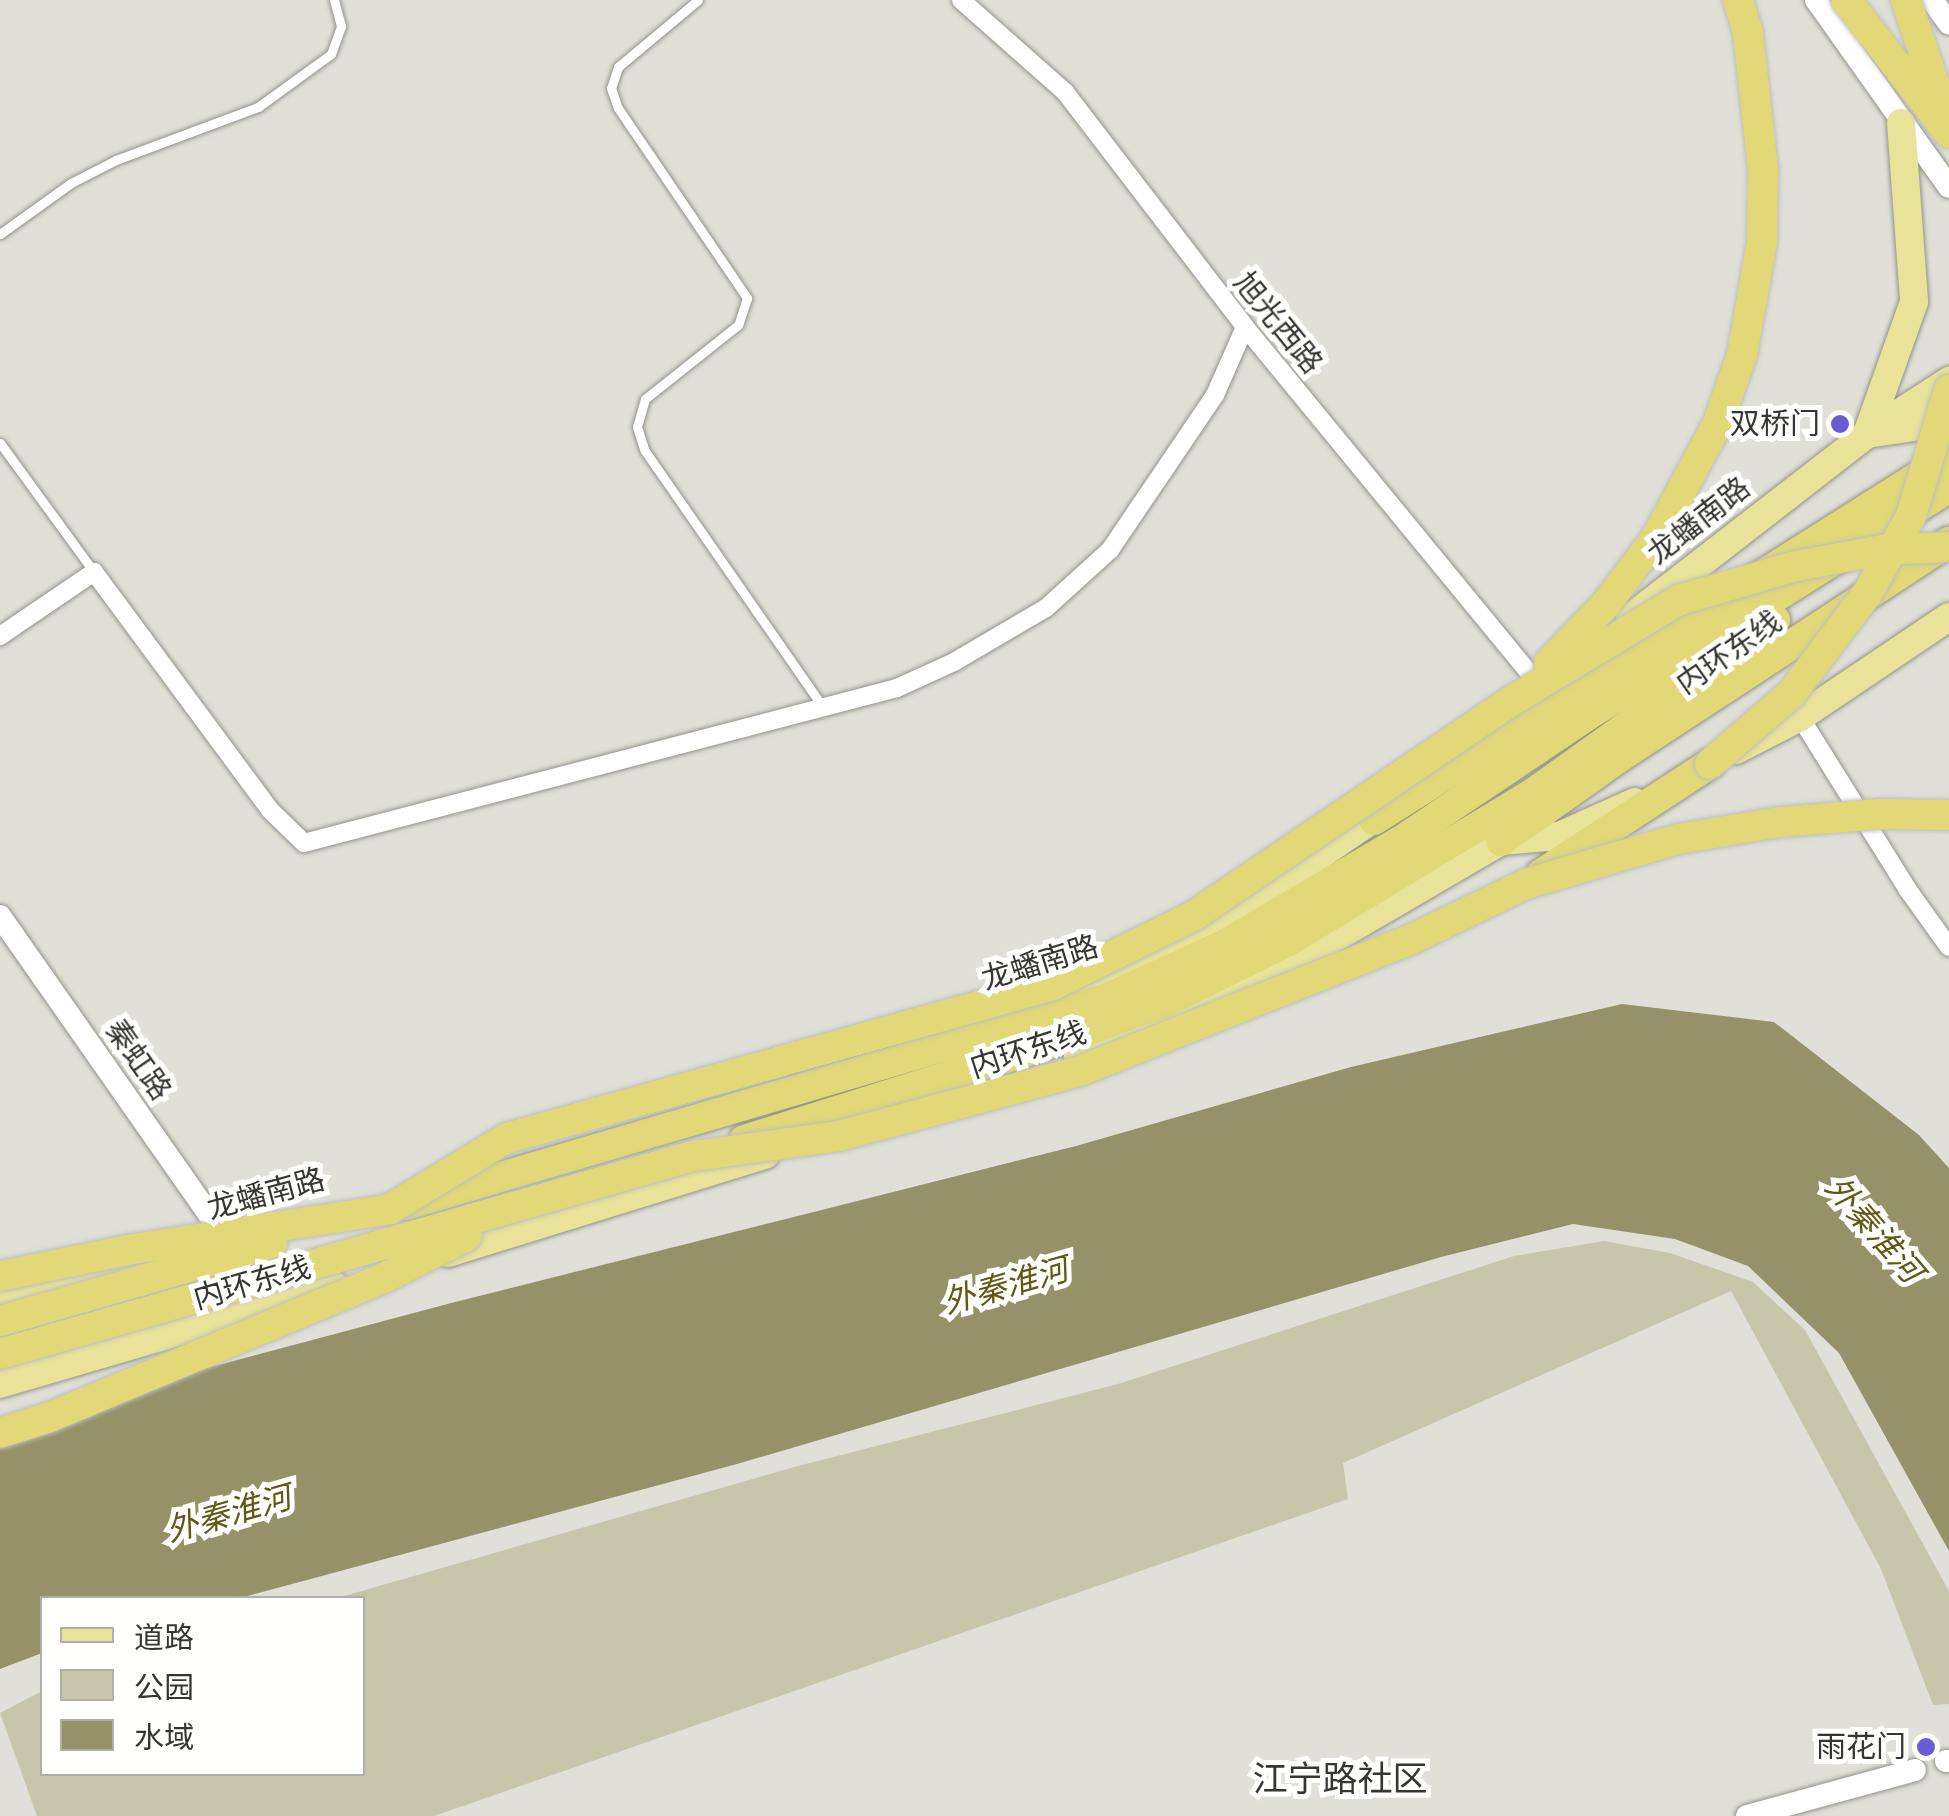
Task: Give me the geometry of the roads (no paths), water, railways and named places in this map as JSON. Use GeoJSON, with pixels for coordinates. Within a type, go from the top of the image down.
{"type":"FeatureCollection","features":[{"type":"Feature","properties":{"kind":"highway"},"geometry":{"type":"LineString","coordinates":[[1513,700],[1606,604],[1656,538],[1718,423],[1742,355],[1762,241],[1763,169],[1748,33],[1738,0]]}},
{"type":"Feature","properties":{"kind":"highway"},"geometry":{"type":"LineString","coordinates":[[1835,0],[1902,56],[1949,86]]}},
{"type":"Feature","properties":{"kind":"highway"},"geometry":{"type":"LineString","coordinates":[[1846,0],[1949,133]]}},
{"type":"Feature","properties":{"kind":"highway"},"geometry":{"type":"LineString","coordinates":[[1895,0],[1949,72]]}},
{"type":"Feature","properties":{"kind":"highway"},"geometry":{"type":"LineString","coordinates":[[1906,0],[1943,104],[1949,144]]}},
{"type":"Feature","properties":{"kind":"highway"},"geometry":{"type":"LineString","coordinates":[[694,1156],[839,1136],[1080,1071],[1410,940],[1526,884],[1710,764],[1792,693],[1867,594],[1911,516],[1949,390]]}},
{"type":"Feature","properties":{"kind":"highway"},"geometry":{"type":"LineString","coordinates":[[1374,820],[1949,457]]}},
{"type":"Feature","properties":{"kind":"highway","name":"内环东线"},"geometry":{"type":"LineString","coordinates":[[0,1321],[1108,998],[1224,945],[1408,836],[1588,714],[1949,488]]}},
{"type":"Feature","properties":{"kind":"highway","name":"内环东线"},"geometry":{"type":"LineString","coordinates":[[0,1354],[694,1156],[1038,1048],[1163,1003],[1286,942],[1536,790],[1768,624],[1949,511]]}},
{"type":"Feature","properties":{"kind":"highway"},"geometry":{"type":"LineString","coordinates":[[0,1276],[132,1249],[390,1209],[507,1138],[1053,985],[1195,915],[1513,700],[1679,600],[1796,566],[1882,550],[1949,544]]}},
{"type":"Feature","properties":{"kind":"highway"},"geometry":{"type":"LineString","coordinates":[[1501,841],[1620,757],[1949,544]]}},
{"type":"Feature","properties":{"kind":"highway"},"geometry":{"type":"LineString","coordinates":[[1526,884],[1678,839],[1780,822],[1881,814],[1949,816]]}},
{"type":"Feature","properties":{"kind":"highway"},"geometry":{"type":"LineString","coordinates":[[0,1432],[50,1417],[384,1278],[527,1206]]}},
{"type":"Feature","properties":{"kind":"main road"},"geometry":{"type":"LineString","coordinates":[[1901,123],[1914,302],[1867,434],[1928,425],[1949,428]]}},
{"type":"Feature","properties":{"kind":"main road","name":"龙蟠南路"},"geometry":{"type":"LineString","coordinates":[[0,1299],[840,1067],[946,1026],[1126,970],[1244,906],[1374,820],[1543,690],[1714,549],[1867,434],[1949,381]]}},
{"type":"Feature","properties":{"kind":"main road"},"geometry":{"type":"LineString","coordinates":[[0,1384],[619,1202],[1090,1052],[1301,958],[1501,841],[1559,836],[1648,796],[1800,716],[1949,617]]}},
{"type":"Feature","properties":{"kind":"main road"},"geometry":{"type":"LineString","coordinates":[[226,1239],[248,1312]]}},
{"type":"Feature","properties":{"kind":"street","name":"旭光西路"},"geometry":{"type":"LineString","coordinates":[[961,0],[1066,92],[1245,327],[1543,690]]}},
{"type":"Feature","properties":{"kind":"street"},"geometry":{"type":"LineString","coordinates":[[1816,0],[1949,187]]}},
{"type":"Feature","properties":{"kind":"street"},"geometry":{"type":"LineString","coordinates":[[1932,0],[1949,24]]}},
{"type":"Feature","properties":{"kind":"street"},"geometry":{"type":"LineString","coordinates":[[0,636],[94,572],[270,810],[304,843],[911,681],[1046,608],[1110,550],[1147,499],[1215,395],[1245,327]]}},
{"type":"Feature","properties":{"kind":"street"},"geometry":{"type":"LineString","coordinates":[[1800,716],[1908,890],[1949,947]]}},
{"type":"Feature","properties":{"kind":"street","name":"秦虹路"},"geometry":{"type":"LineString","coordinates":[[0,916],[226,1239]]}},
{"type":"Feature","properties":{"kind":"street"},"geometry":{"type":"LineString","coordinates":[[1747,1816],[1803,1808],[1915,1770]]}},
{"type":"Feature","properties":{"kind":"lane"},"geometry":{"type":"LineString","coordinates":[[0,234],[70,182],[116,160],[258,107],[331,54],[341,26],[334,0]]}},
{"type":"Feature","properties":{"kind":"lane"},"geometry":{"type":"LineString","coordinates":[[698,0],[618,67],[610,88],[618,108],[747,298],[738,325],[645,399],[636,427],[644,452],[823,707]]}},
{"type":"Feature","properties":{"kind":"lane"},"geometry":{"type":"LineString","coordinates":[[0,443],[94,572]]}},
{"type":"Feature","properties":{"kind":"water","name":"外秦淮河"},"geometry":{"type":"Polygon","coordinates":[[[1622,1004],[1774,1022],[1919,1135],[1949,1168],[1949,1551],[1839,1353],[1748,1266],[1675,1239],[1573,1224],[1441,1257],[737,1464],[247,1596],[40,1596],[40,1654],[0,1669],[0,1423],[455,1302],[1076,1146],[1351,1067],[1622,1004]]]}},
{"type":"Feature","properties":{"kind":"place","name":"双桥门"},"geometry":{"type":"Point","coordinates":[1840,424]}},
{"type":"Feature","properties":{"kind":"place","name":"雨花门"},"geometry":{"type":"Point","coordinates":[1926,1747]}},
{"type":"Feature","properties":{"kind":"district","name":"江宁路社区"},"geometry":{"type":"Point","coordinates":[1340,1780]}}]}
